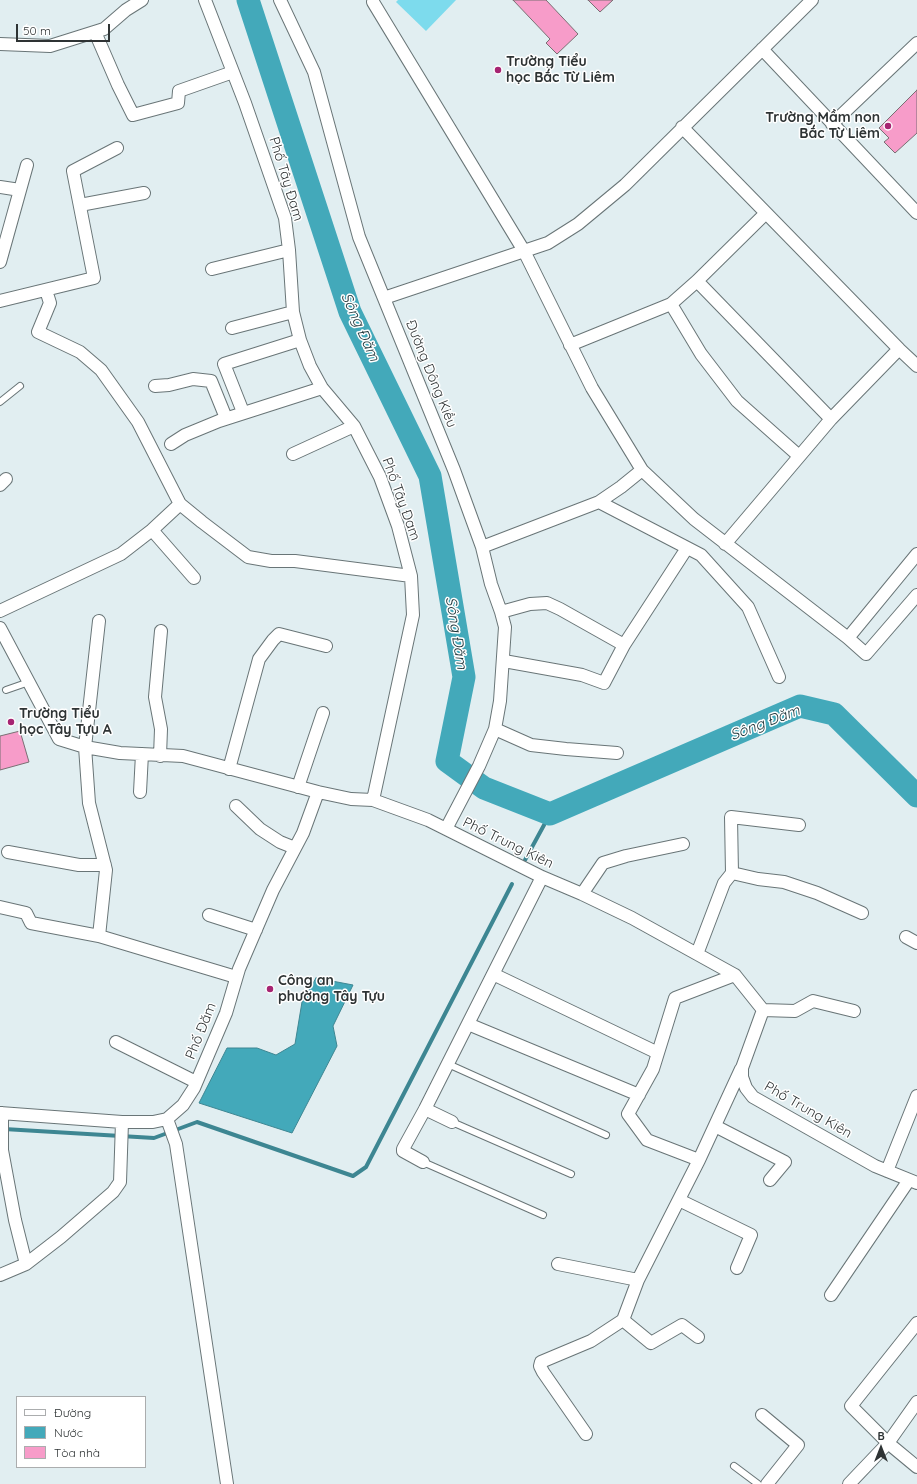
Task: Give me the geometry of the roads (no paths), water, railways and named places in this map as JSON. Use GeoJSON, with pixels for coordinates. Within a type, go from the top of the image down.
{"type":"FeatureCollection","features":[{"type":"Feature","properties":{"kind":"street"},"geometry":{"type":"LineString","coordinates":[[0,44],[50,46],[104,29],[126,10],[142,0]]}},
{"type":"Feature","properties":{"kind":"street","name":"Phố Tây Đam"},"geometry":{"type":"LineString","coordinates":[[205,0],[245,103],[285,218],[289,250],[293,312],[300,340],[310,366],[322,388],[354,426],[380,477],[398,526],[412,576],[413,615],[373,800]]}},
{"type":"Feature","properties":{"kind":"street","name":"Đường Đông Kiều"},"geometry":{"type":"LineString","coordinates":[[280,0],[314,72],[359,237],[454,470],[482,547],[491,584],[505,627],[504,661],[495,729],[479,766],[446,829]]}},
{"type":"Feature","properties":{"kind":"street"},"geometry":{"type":"LineString","coordinates":[[384,298],[548,243],[578,224],[625,185],[812,0]]}},
{"type":"Feature","properties":{"kind":"street"},"geometry":{"type":"LineString","coordinates":[[373,2],[524,251],[592,388],[642,470],[694,519],[848,638],[866,654],[917,595]]}},
{"type":"Feature","properties":{"kind":"street"},"geometry":{"type":"LineString","coordinates":[[95,32],[118,85],[133,114],[178,103],[178,90],[233,72]]}},
{"type":"Feature","properties":{"kind":"street"},"geometry":{"type":"LineString","coordinates":[[832,124],[917,43]]}},
{"type":"Feature","properties":{"kind":"street"},"geometry":{"type":"LineString","coordinates":[[762,49],[917,213]]}},
{"type":"Feature","properties":{"kind":"street"},"geometry":{"type":"LineString","coordinates":[[682,127],[917,366]]}},
{"type":"Feature","properties":{"kind":"street"},"geometry":{"type":"LineString","coordinates":[[0,301],[94,278],[73,170],[117,148]]}},
{"type":"Feature","properties":{"kind":"street"},"geometry":{"type":"LineString","coordinates":[[0,262],[27,165]]}},
{"type":"Feature","properties":{"kind":"street"},"geometry":{"type":"LineString","coordinates":[[0,187],[20,190]]}},
{"type":"Feature","properties":{"kind":"street"},"geometry":{"type":"LineString","coordinates":[[80,205],[144,193]]}},
{"type":"Feature","properties":{"kind":"street"},"geometry":{"type":"LineString","coordinates":[[570,345],[671,304],[697,281],[766,213]]}},
{"type":"Feature","properties":{"kind":"street"},"geometry":{"type":"LineString","coordinates":[[212,269],[289,250]]}},
{"type":"Feature","properties":{"kind":"street"},"geometry":{"type":"LineString","coordinates":[[697,281],[831,419]]}},
{"type":"Feature","properties":{"kind":"street"},"geometry":{"type":"LineString","coordinates":[[46,290],[50,303],[38,332],[80,352],[101,370],[138,422],[180,504],[248,557],[271,561],[295,561],[412,576]]}},
{"type":"Feature","properties":{"kind":"street"},"geometry":{"type":"LineString","coordinates":[[671,304],[701,354],[737,401],[799,456]]}},
{"type":"Feature","properties":{"kind":"street"},"geometry":{"type":"LineString","coordinates":[[232,328],[293,312]]}},
{"type":"Feature","properties":{"kind":"street"},"geometry":{"type":"LineString","coordinates":[[243,412],[224,364],[300,340]]}},
{"type":"Feature","properties":{"kind":"street"},"geometry":{"type":"LineString","coordinates":[[725,544],[831,419],[899,348]]}},
{"type":"Feature","properties":{"kind":"street"},"geometry":{"type":"LineString","coordinates":[[155,386],[169,385],[193,379],[211,381],[226,418]]}},
{"type":"Feature","properties":{"kind":"street"},"geometry":{"type":"LineString","coordinates":[[171,444],[185,435],[226,418],[322,388]]}},
{"type":"Feature","properties":{"kind":"street"},"geometry":{"type":"LineString","coordinates":[[293,454],[354,426]]}},
{"type":"Feature","properties":{"kind":"street"},"geometry":{"type":"LineString","coordinates":[[482,547],[599,502],[642,470]]}},
{"type":"Feature","properties":{"kind":"street"},"geometry":{"type":"LineString","coordinates":[[599,502],[700,555],[748,606],[779,677]]}},
{"type":"Feature","properties":{"kind":"street"},"geometry":{"type":"LineString","coordinates":[[0,611],[122,554],[152,530],[180,504]]}},
{"type":"Feature","properties":{"kind":"street"},"geometry":{"type":"LineString","coordinates":[[152,530],[194,578]]}},
{"type":"Feature","properties":{"kind":"street"},"geometry":{"type":"LineString","coordinates":[[504,661],[582,676],[604,683],[624,645],[687,548]]}},
{"type":"Feature","properties":{"kind":"street"},"geometry":{"type":"LineString","coordinates":[[848,638],[917,554]]}},
{"type":"Feature","properties":{"kind":"street"},"geometry":{"type":"LineString","coordinates":[[501,612],[530,604],[547,603],[624,645]]}},
{"type":"Feature","properties":{"kind":"street"},"geometry":{"type":"LineString","coordinates":[[98,621],[85,747],[89,803],[106,870],[98,936]]}},
{"type":"Feature","properties":{"kind":"street","name":"Phố Trung Kiên"},"geometry":{"type":"LineString","coordinates":[[0,628],[59,739],[85,747],[120,753],[183,756],[318,792],[352,799],[373,800],[428,820],[539,876],[582,894],[632,918],[735,975],[763,1010]]}},
{"type":"Feature","properties":{"kind":"street"},"geometry":{"type":"LineString","coordinates":[[160,756],[161,729],[155,697],[161,631]]}},
{"type":"Feature","properties":{"kind":"street"},"geometry":{"type":"LineString","coordinates":[[229,769],[259,659],[273,640],[279,634],[326,646]]}},
{"type":"Feature","properties":{"kind":"street"},"geometry":{"type":"LineString","coordinates":[[298,787],[323,713]]}},
{"type":"Feature","properties":{"kind":"street"},"geometry":{"type":"LineString","coordinates":[[495,729],[532,745],[617,753]]}},
{"type":"Feature","properties":{"kind":"street"},"geometry":{"type":"LineString","coordinates":[[140,792],[142,754]]}},
{"type":"Feature","properties":{"kind":"street","name":"Phố Đăm"},"geometry":{"type":"LineString","coordinates":[[168,1121],[183,1105],[196,1082],[226,1013],[236,977],[273,890],[303,833],[318,792]]}},
{"type":"Feature","properties":{"kind":"street"},"geometry":{"type":"LineString","coordinates":[[236,806],[260,829],[280,842],[295,848]]}},
{"type":"Feature","properties":{"kind":"street"},"geometry":{"type":"LineString","coordinates":[[697,954],[724,883],[732,873],[731,817],[798,825]]}},
{"type":"Feature","properties":{"kind":"street"},"geometry":{"type":"LineString","coordinates":[[582,894],[603,863],[626,856],[683,844]]}},
{"type":"Feature","properties":{"kind":"street"},"geometry":{"type":"LineString","coordinates":[[8,852],[79,865],[105,865]]}},
{"type":"Feature","properties":{"kind":"street"},"geometry":{"type":"LineString","coordinates":[[732,873],[758,879],[784,882],[817,892],[862,913]]}},
{"type":"Feature","properties":{"kind":"street"},"geometry":{"type":"LineString","coordinates":[[423,1162],[403,1151],[403,1149],[425,1109],[493,974],[539,876]]}},
{"type":"Feature","properties":{"kind":"street"},"geometry":{"type":"LineString","coordinates":[[0,907],[26,913],[31,923],[98,936],[236,977]]}},
{"type":"Feature","properties":{"kind":"street"},"geometry":{"type":"LineString","coordinates":[[208,915],[256,930]]}},
{"type":"Feature","properties":{"kind":"street"},"geometry":{"type":"LineString","coordinates":[[906,937],[917,943]]}},
{"type":"Feature","properties":{"kind":"street"},"geometry":{"type":"LineString","coordinates":[[493,974],[658,1053]]}},
{"type":"Feature","properties":{"kind":"street"},"geometry":{"type":"LineString","coordinates":[[699,1160],[647,1140],[628,1114],[653,1069],[675,998],[735,975]]}},
{"type":"Feature","properties":{"kind":"street"},"geometry":{"type":"LineString","coordinates":[[586,1434],[543,1372],[540,1366],[541,1362],[591,1341],[623,1320],[638,1280],[699,1160],[742,1068],[763,1010],[795,1011],[813,1001],[854,1011]]}},
{"type":"Feature","properties":{"kind":"street"},"geometry":{"type":"LineString","coordinates":[[468,1024],[638,1095]]}},
{"type":"Feature","properties":{"kind":"street"},"geometry":{"type":"LineString","coordinates":[[116,1042],[196,1082]]}},
{"type":"Feature","properties":{"kind":"street","name":"Phố Trung Kiên"},"geometry":{"type":"LineString","coordinates":[[742,1068],[742,1077],[746,1088],[753,1097],[875,1166],[913,1182]]}},
{"type":"Feature","properties":{"kind":"street"},"geometry":{"type":"LineString","coordinates":[[887,1171],[917,1096]]}},
{"type":"Feature","properties":{"kind":"street"},"geometry":{"type":"LineString","coordinates":[[425,1109],[452,1122]]}},
{"type":"Feature","properties":{"kind":"street"},"geometry":{"type":"LineString","coordinates":[[26,1264],[15,1220],[2,1150],[1,1114],[122,1124],[168,1121],[176,1144],[227,1484]]}},
{"type":"Feature","properties":{"kind":"street"},"geometry":{"type":"LineString","coordinates":[[0,1275],[26,1264],[62,1237],[113,1192],[120,1182],[122,1124]]}},
{"type":"Feature","properties":{"kind":"street"},"geometry":{"type":"LineString","coordinates":[[715,1126],[785,1162],[770,1180]]}},
{"type":"Feature","properties":{"kind":"street"},"geometry":{"type":"LineString","coordinates":[[831,1295],[913,1182]]}},
{"type":"Feature","properties":{"kind":"street"},"geometry":{"type":"LineString","coordinates":[[678,1200],[751,1235],[737,1268]]}},
{"type":"Feature","properties":{"kind":"street"},"geometry":{"type":"LineString","coordinates":[[558,1264],[638,1280]]}},
{"type":"Feature","properties":{"kind":"street"},"geometry":{"type":"LineString","coordinates":[[623,1320],[651,1343],[682,1325],[698,1337]]}},
{"type":"Feature","properties":{"kind":"street"},"geometry":{"type":"LineString","coordinates":[[917,1323],[851,1406],[888,1443],[917,1467]]}},
{"type":"Feature","properties":{"kind":"street"},"geometry":{"type":"LineString","coordinates":[[850,1484],[888,1443],[917,1402]]}},
{"type":"Feature","properties":{"kind":"street"},"geometry":{"type":"LineString","coordinates":[[762,1415],[798,1445],[767,1484]]}},
{"type":"Feature","properties":{"kind":"lane"},"geometry":{"type":"LineString","coordinates":[[0,402],[20,386]]}},
{"type":"Feature","properties":{"kind":"lane"},"geometry":{"type":"LineString","coordinates":[[6,690],[29,682]]}},
{"type":"Feature","properties":{"kind":"lane"},"geometry":{"type":"LineString","coordinates":[[448,1064],[606,1136]]}},
{"type":"Feature","properties":{"kind":"lane"},"geometry":{"type":"LineString","coordinates":[[452,1122],[571,1174]]}},
{"type":"Feature","properties":{"kind":"lane"},"geometry":{"type":"LineString","coordinates":[[423,1162],[543,1216]]}},
{"type":"Feature","properties":{"kind":"lane"},"geometry":{"type":"LineString","coordinates":[[734,1466],[758,1484]]}},
{"type":"Feature","properties":{"kind":"water"},"geometry":{"type":"Polygon","coordinates":[[[316,978],[353,985],[333,1026],[337,1046],[292,1133],[199,1103],[227,1048],[257,1048],[276,1055],[295,1044],[302,1002],[316,978]]]}},
{"type":"Feature","properties":{"kind":"waterway","name":"Sông Đăm"},"geometry":{"type":"LineString","coordinates":[[248,0],[350,312],[430,476],[464,677],[447,761],[484,788],[550,814],[800,706],[834,714],[917,796]]}},
{"type":"Feature","properties":{"kind":"waterway"},"geometry":{"type":"LineString","coordinates":[[525,860],[550,814]]}},
{"type":"Feature","properties":{"kind":"waterway"},"geometry":{"type":"LineString","coordinates":[[4,1129],[154,1138],[197,1122],[353,1176],[366,1167],[512,884]]}},
{"type":"Feature","properties":{"kind":"place","name":"Trường Tiểu học Bắc Từ Liêm"},"geometry":{"type":"Point","coordinates":[498,70]}},
{"type":"Feature","properties":{"kind":"place","name":"Trường Mầm non Bắc Từ Liêm"},"geometry":{"type":"Point","coordinates":[888,126]}},
{"type":"Feature","properties":{"kind":"place","name":"Trường Tiểu học Tây Tựu A"},"geometry":{"type":"Point","coordinates":[11,722]}},
{"type":"Feature","properties":{"kind":"place","name":"Công an phường Tây Tựu"},"geometry":{"type":"Point","coordinates":[270,989]}}]}
